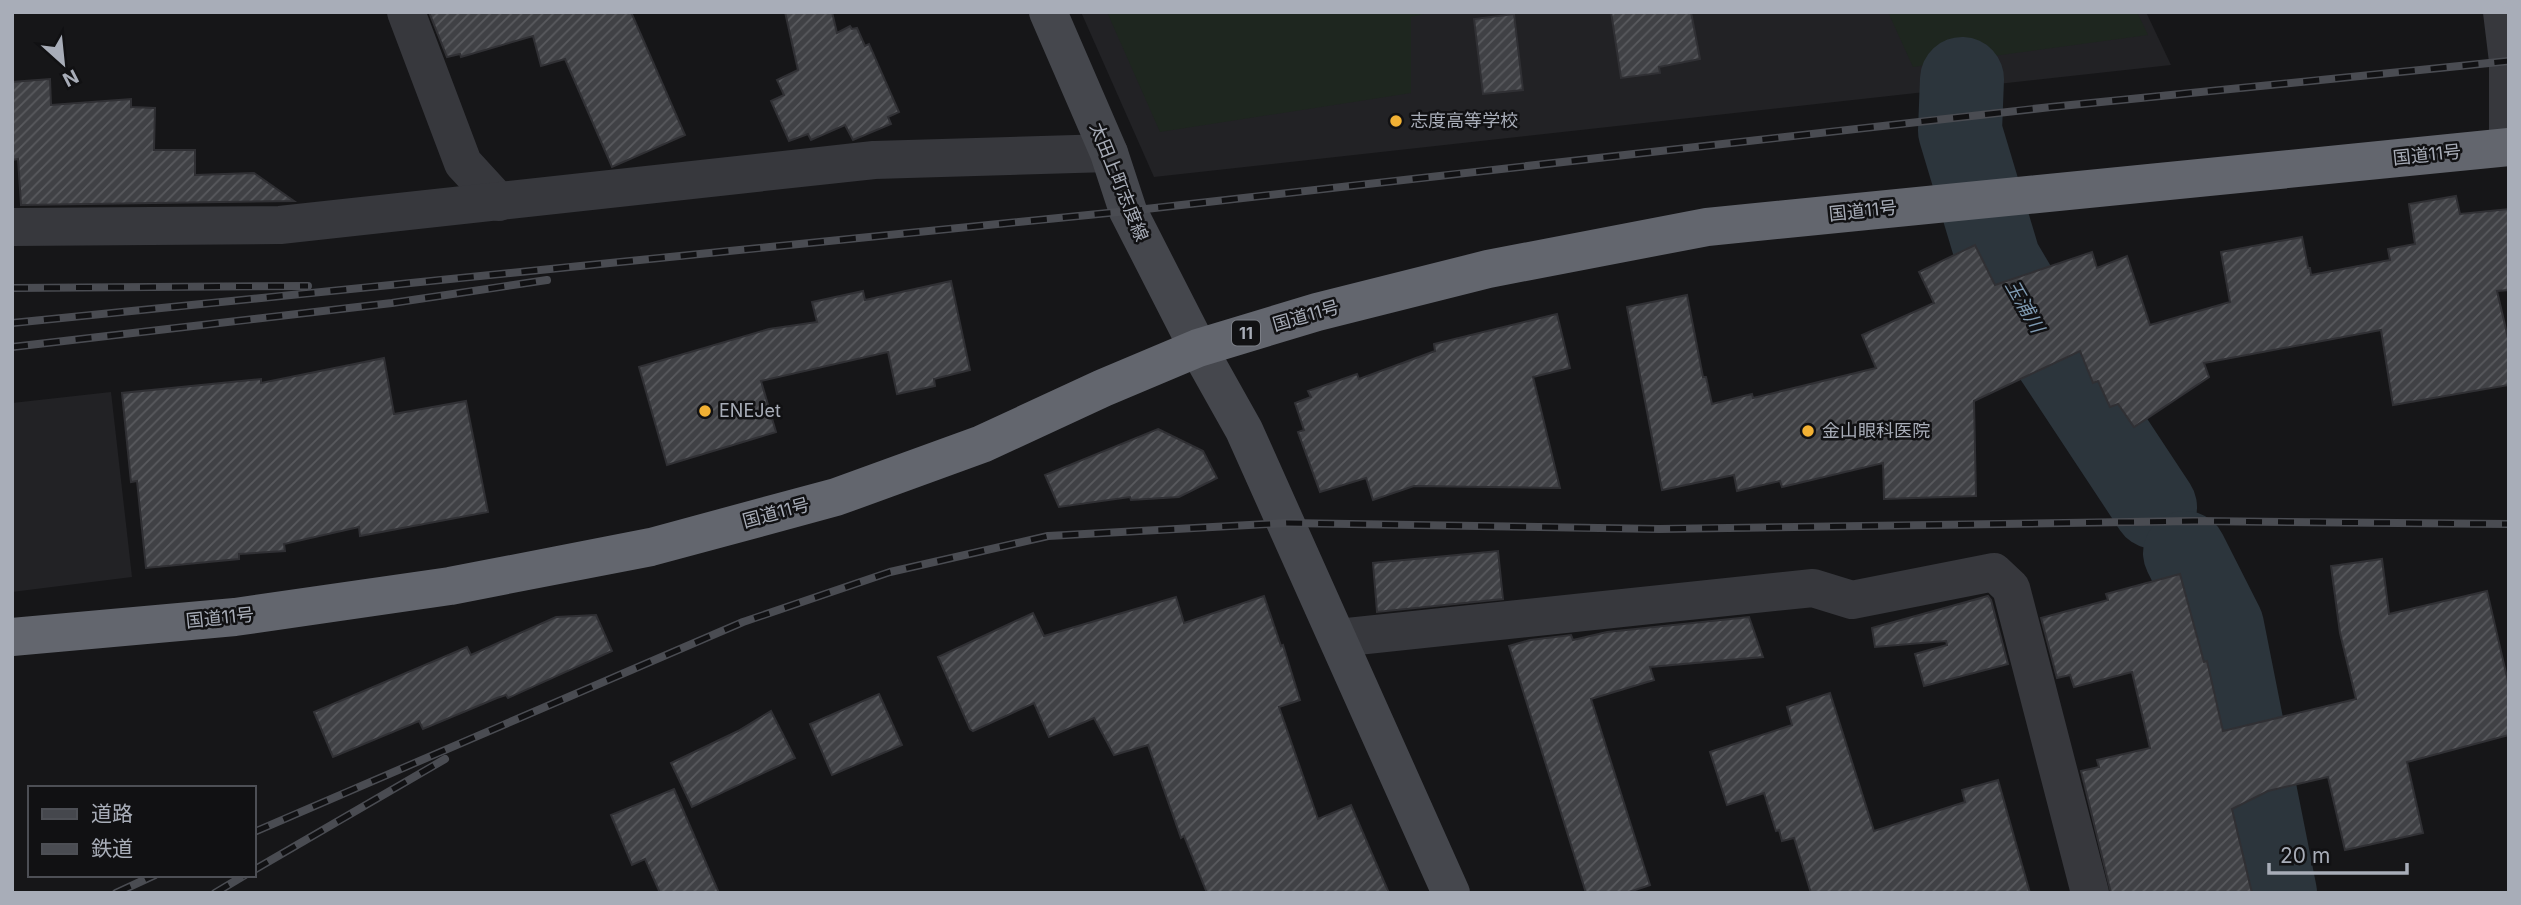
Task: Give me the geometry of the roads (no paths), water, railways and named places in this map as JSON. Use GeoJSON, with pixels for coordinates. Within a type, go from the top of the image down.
{"type":"FeatureCollection","features":[{"type":"Feature","properties":{"kind":"highway","name":"国道11号"},"geometry":{"type":"LineString","coordinates":[[12,637],[235,617],[450,586],[651,547],[836,497],[958,453],[1198,348],[1317,312],[1488,269],[1707,227],[2508,147]]}},
{"type":"Feature","properties":{"kind":"street"},"geometry":{"type":"LineString","coordinates":[[405,12],[463,163],[499,202]]}},
{"type":"Feature","properties":{"kind":"street","name":"太田上町志度線"},"geometry":{"type":"LineString","coordinates":[[1048,12],[1108,153],[1128,211],[1198,348],[1244,430],[1451,893]]}},
{"type":"Feature","properties":{"kind":"street"},"geometry":{"type":"LineString","coordinates":[[2502,12],[2508,61],[2508,147]]}},
{"type":"Feature","properties":{"kind":"street"},"geometry":{"type":"LineString","coordinates":[[12,227],[280,225],[874,160],[1108,153]]}},
{"type":"Feature","properties":{"kind":"street"},"geometry":{"type":"LineString","coordinates":[[1338,638],[1813,589],[1852,600],[1994,572],[2011,588],[2090,893]]}},
{"type":"Feature","properties":{"kind":"waterway","name":"玉浦川"},"geometry":{"type":"LineString","coordinates":[[1962,79],[1960,131],[1999,261],[2054,354],[2155,507]]}},
{"type":"Feature","properties":{"kind":"waterway","name":"玉浦川"},"geometry":{"type":"LineString","coordinates":[[2185,553],[2222,626],[2275,893]]}},
{"type":"Feature","properties":{"kind":"railway"},"geometry":{"type":"LineString","coordinates":[[12,323],[1128,211],[2051,107],[2509,61]]}},
{"type":"Feature","properties":{"kind":"railway"},"geometry":{"type":"LineString","coordinates":[[12,347],[392,303],[547,280]]}},
{"type":"Feature","properties":{"kind":"railway"},"geometry":{"type":"LineString","coordinates":[[12,288],[308,286]]}},
{"type":"Feature","properties":{"kind":"railway"},"geometry":{"type":"LineString","coordinates":[[256,831],[743,622],[890,572],[1048,536],[1287,523],[1659,529],[2193,521],[2509,524]]}},
{"type":"Feature","properties":{"kind":"railway"},"geometry":{"type":"LineString","coordinates":[[256,869],[445,759]]}},
{"type":"Feature","properties":{"kind":"railway"},"geometry":{"type":"LineString","coordinates":[[116,893],[151,877]]}},
{"type":"Feature","properties":{"kind":"railway"},"geometry":{"type":"LineString","coordinates":[[215,893],[242,877]]}},
{"type":"Feature","properties":{"kind":"place","name":"志度高等学校"},"geometry":{"type":"Point","coordinates":[1396,121]}},
{"type":"Feature","properties":{"kind":"place","name":"ENEJet"},"geometry":{"type":"Point","coordinates":[705,411]}},
{"type":"Feature","properties":{"kind":"place","name":"金山眼科医院"},"geometry":{"type":"Point","coordinates":[1808,431]}}]}
